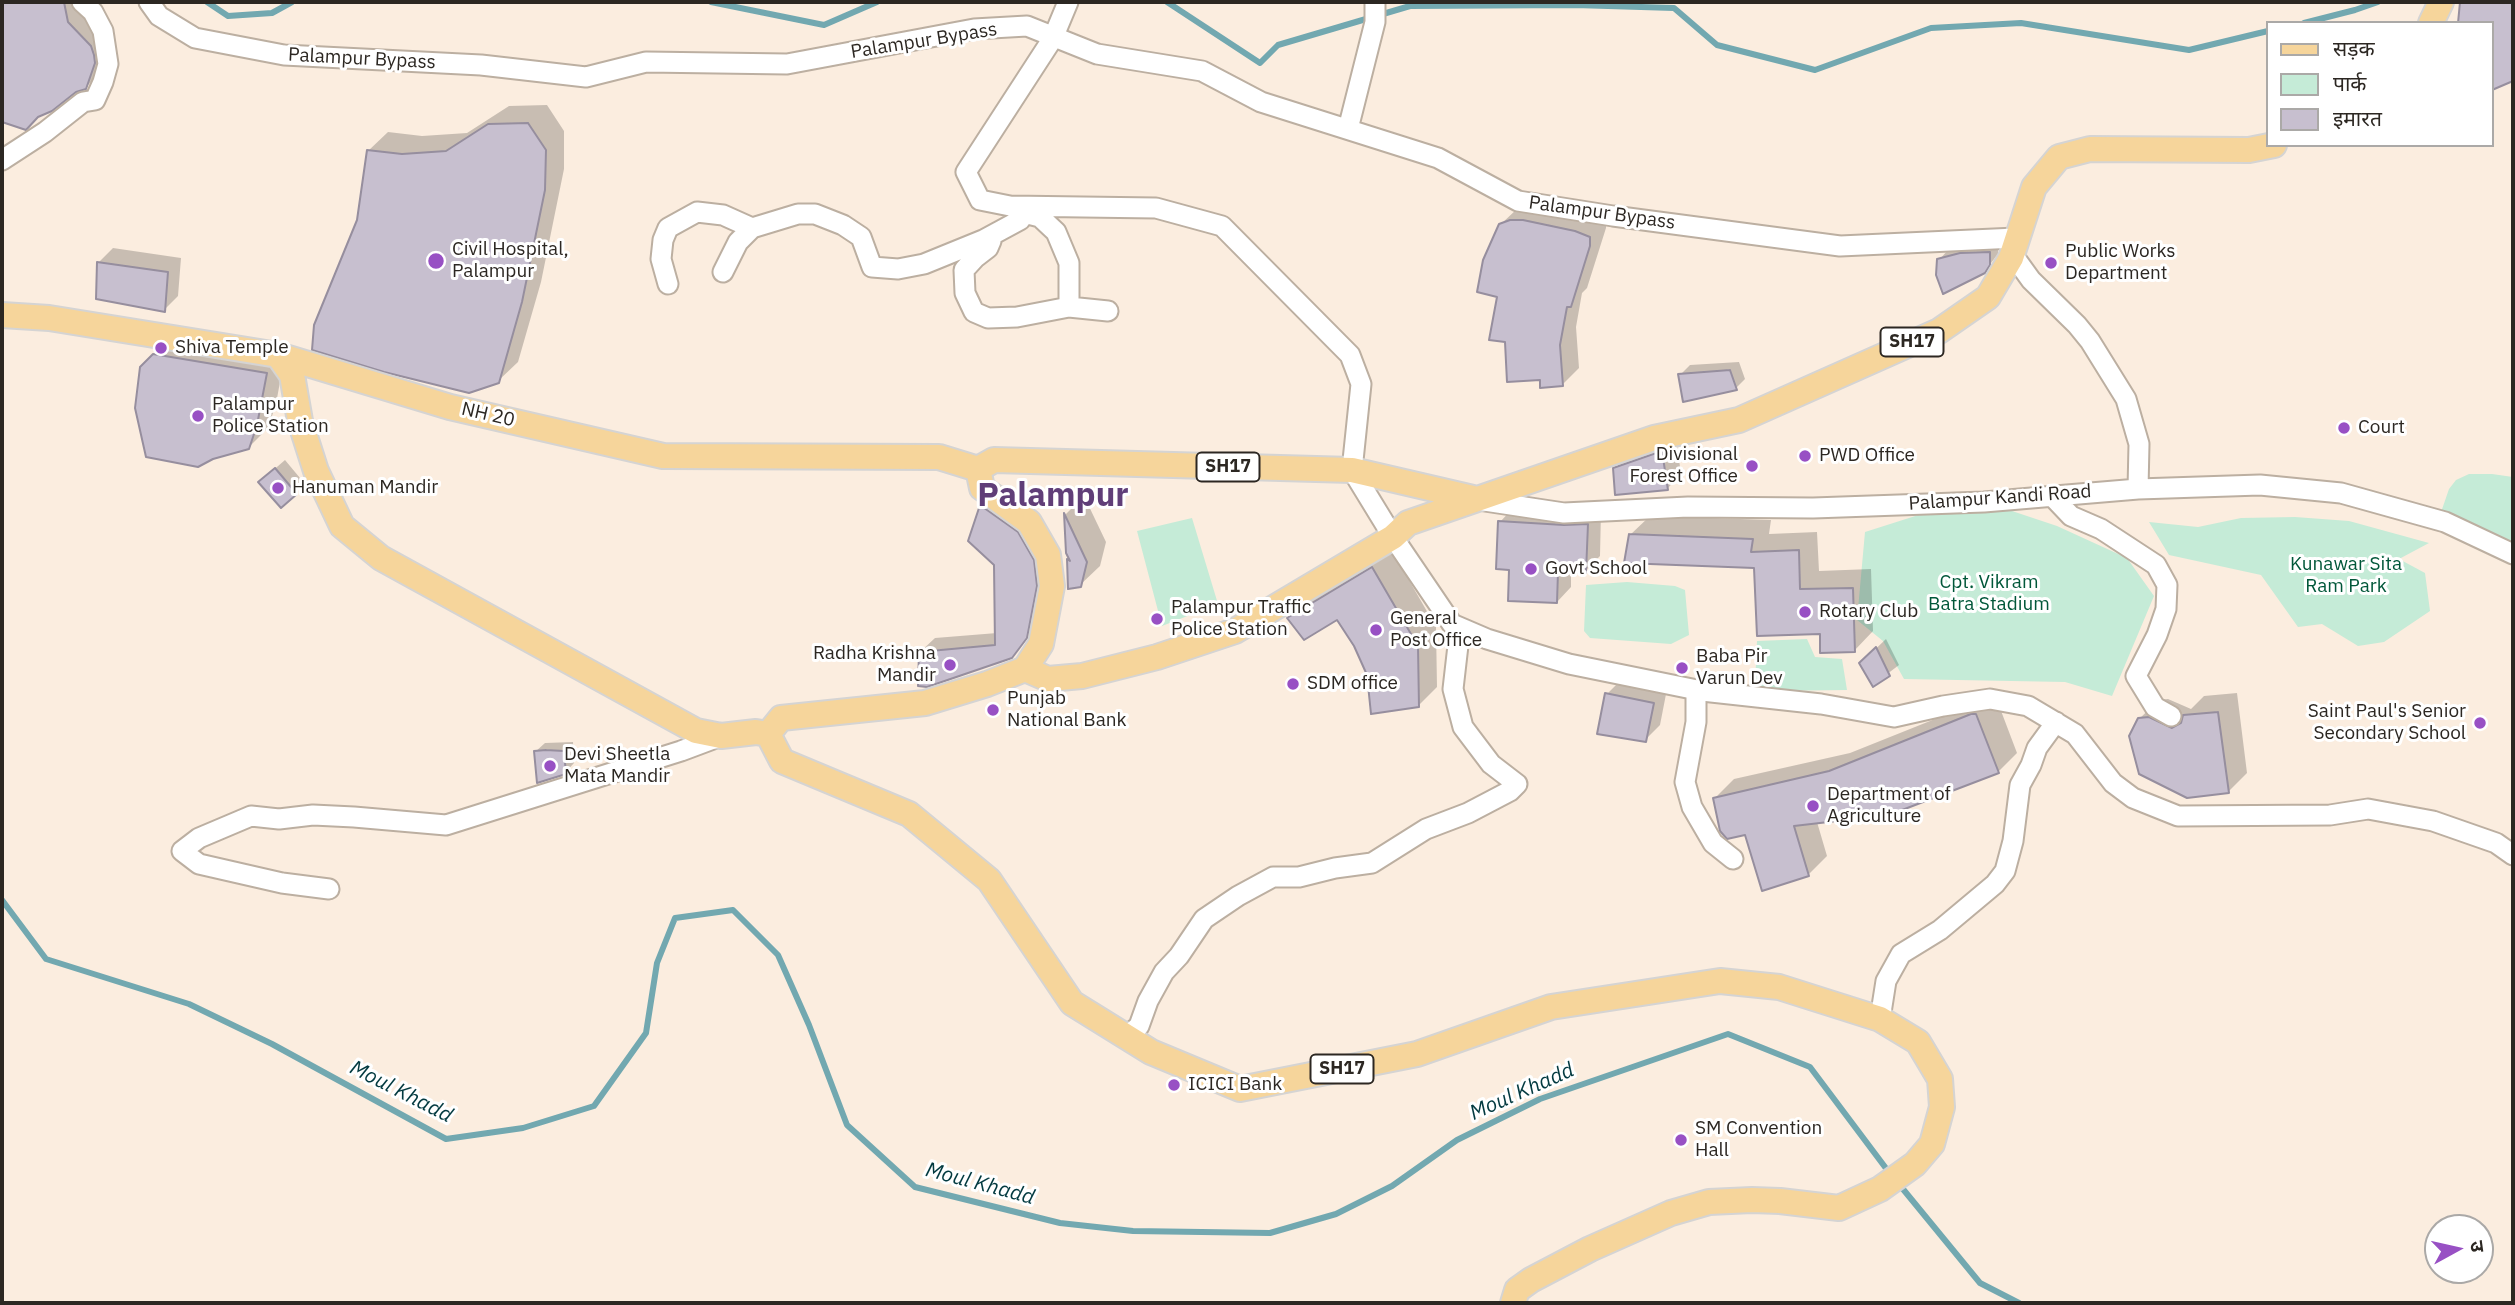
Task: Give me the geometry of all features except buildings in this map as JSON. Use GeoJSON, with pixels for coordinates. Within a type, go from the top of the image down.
{"type":"FeatureCollection","features":[{"type":"Feature","properties":{"kind":"main road"},"geometry":{"type":"LineString","coordinates":[[2432,21],[2441,2]]}},
{"type":"Feature","properties":{"kind":"main road","name":"SH17"},"geometry":{"type":"LineString","coordinates":[[1025,669],[1048,679],[1082,676],[1157,657],[1235,631],[1393,537],[1408,523],[1654,438],[1739,421],[1939,331],[1988,297],[2014,248],[2034,187],[2059,157],[2090,149],[2249,150],[2266,147]]}},
{"type":"Feature","properties":{"kind":"main road","name":"NH 20"},"geometry":{"type":"LineString","coordinates":[[2,316],[50,318],[278,355],[450,407],[663,456],[939,457],[978,469]]}},
{"type":"Feature","properties":{"kind":"main road"},"geometry":{"type":"LineString","coordinates":[[278,355],[292,375],[300,421],[316,471],[342,526],[382,558],[421,581],[587,670],[676,722],[696,731],[721,736],[756,732],[768,734],[781,718],[925,703],[1025,669],[1041,645],[1052,586],[1048,555],[1029,522],[982,488],[978,469]]}},
{"type":"Feature","properties":{"kind":"main road","name":"SH17"},"geometry":{"type":"LineString","coordinates":[[978,469],[994,460],[1352,470],[1477,499]]}},
{"type":"Feature","properties":{"kind":"main road","name":"SH17"},"geometry":{"type":"LineString","coordinates":[[768,734],[782,761],[909,814],[989,880],[1072,1003],[1151,1052],[1240,1089],[1417,1054],[1551,1007],[1720,981],[1779,987],[1880,1019],[1918,1042],[1940,1079],[1942,1107],[1932,1144],[1915,1164],[1880,1189],[1839,1208],[1780,1201],[1709,1202],[1671,1213],[1590,1249],[1531,1280],[1517,1290],[1513,1303]]}},
{"type":"Feature","properties":{"kind":"street"},"geometry":{"type":"LineString","coordinates":[[2,160],[45,132],[83,102],[95,100],[108,64],[103,31],[93,12],[82,2]]}},
{"type":"Feature","properties":{"kind":"street","name":"Palampur Bypass"},"geometry":{"type":"LineString","coordinates":[[149,2],[159,16],[195,38],[284,55],[481,65],[586,77],[646,62],[787,64],[974,29],[1027,26],[1097,54],[1202,71],[1261,102],[1438,158],[1518,201],[1840,246],[2014,248]]}},
{"type":"Feature","properties":{"kind":"street"},"geometry":{"type":"LineString","coordinates":[[1068,2],[1053,38],[965,172],[980,200],[1026,210],[1040,217],[1056,232],[1069,263],[1069,307]]}},
{"type":"Feature","properties":{"kind":"street"},"geometry":{"type":"LineString","coordinates":[[1348,130],[1375,22],[1375,2]]}},
{"type":"Feature","properties":{"kind":"street"},"geometry":{"type":"LineString","coordinates":[[1026,210],[1156,208],[1222,226],[1350,355],[1361,384],[1352,470],[1393,537],[1452,624],[1460,628],[1569,664],[1696,690],[1821,704],[1894,716],[1990,699],[2028,706],[2075,734],[2113,783],[2133,798],[2178,816],[2330,815],[2368,809],[2433,821],[2496,843],[2513,855]]}},
{"type":"Feature","properties":{"kind":"street"},"geometry":{"type":"LineString","coordinates":[[723,272],[738,242],[752,228],[798,214],[815,214],[843,225],[861,237],[872,267],[898,269],[924,264],[958,251],[1020,220],[1026,210]]}},
{"type":"Feature","properties":{"kind":"street"},"geometry":{"type":"LineString","coordinates":[[668,284],[661,259],[663,240],[668,228],[681,219],[697,212],[723,215],[752,228]]}},
{"type":"Feature","properties":{"kind":"street"},"geometry":{"type":"LineString","coordinates":[[994,233],[988,248],[964,270],[965,293],[974,312],[988,318],[1017,317],[1069,307],[1108,310]]}},
{"type":"Feature","properties":{"kind":"street"},"geometry":{"type":"LineString","coordinates":[[2014,248],[2018,262],[2031,280],[2090,341],[2126,399],[2139,444],[2138,489]]}},
{"type":"Feature","properties":{"kind":"street","name":"Palampur Kandi Road"},"geometry":{"type":"LineString","coordinates":[[1477,499],[1564,513],[1688,507],[1813,508],[1984,502],[2138,489],[2260,485],[2341,493],[2445,522],[2513,554]]}},
{"type":"Feature","properties":{"kind":"street"},"geometry":{"type":"LineString","coordinates":[[2052,496],[2071,516],[2101,529],[2156,565],[2167,585],[2166,609],[2157,635],[2136,676],[2155,707],[2171,716]]}},
{"type":"Feature","properties":{"kind":"street"},"geometry":{"type":"LineString","coordinates":[[1126,1037],[1139,1026],[1148,1000],[1164,972],[1179,956],[1204,919],[1238,895],[1273,877],[1299,877],[1372,863],[1426,829],[1468,813],[1510,791],[1517,784],[1491,764],[1463,727],[1453,689],[1460,628]]}},
{"type":"Feature","properties":{"kind":"street"},"geometry":{"type":"LineString","coordinates":[[1696,690],[1696,722],[1685,782],[1692,807],[1713,843],[1733,859]]}},
{"type":"Feature","properties":{"kind":"street"},"geometry":{"type":"LineString","coordinates":[[1880,1019],[1886,981],[1901,954],[1941,930],[1995,884],[2005,871],[2020,785],[2037,747],[2056,722]]}},
{"type":"Feature","properties":{"kind":"street"},"geometry":{"type":"LineString","coordinates":[[329,889],[282,883],[199,864],[182,851],[198,838],[251,816],[279,819],[313,815],[446,825],[721,736]]}},
{"type":"Feature","properties":{"kind":"green space"},"geometry":{"type":"Polygon","coordinates":[[[2469,474],[2513,477],[2513,552],[2439,518],[2449,489],[2456,480],[2469,474]]]}},
{"type":"Feature","properties":{"kind":"green space","name":"Cpt. Vikram Batra Stadium"},"geometry":{"type":"Polygon","coordinates":[[[1997,506],[2057,526],[2127,558],[2154,596],[2112,696],[2065,682],[1904,679],[1883,641],[1857,620],[1865,532],[1931,511],[1997,506]]]}},
{"type":"Feature","properties":{"kind":"green space","name":"Kunawar Sita Ram Park"},"geometry":{"type":"Polygon","coordinates":[[[2295,517],[2349,521],[2429,543],[2399,559],[2425,573],[2430,611],[2384,642],[2358,646],[2322,624],[2298,627],[2261,575],[2169,555],[2149,522],[2198,527],[2241,518],[2295,517]]]}},
{"type":"Feature","properties":{"kind":"green space"},"geometry":{"type":"Polygon","coordinates":[[[1192,518],[1218,604],[1162,626],[1137,531],[1192,518]]]}},
{"type":"Feature","properties":{"kind":"green space"},"geometry":{"type":"Polygon","coordinates":[[[1627,582],[1675,586],[1685,590],[1689,635],[1671,644],[1590,638],[1584,631],[1586,585],[1627,582]]]}},
{"type":"Feature","properties":{"kind":"green space"},"geometry":{"type":"Polygon","coordinates":[[[1807,639],[1815,657],[1842,659],[1847,690],[1768,691],[1755,685],[1757,641],[1807,639]]]}},
{"type":"Feature","properties":{"kind":"waterway"},"geometry":{"type":"LineString","coordinates":[[207,2],[228,16],[272,13],[292,2]]}},
{"type":"Feature","properties":{"kind":"waterway"},"geometry":{"type":"LineString","coordinates":[[711,2],[824,25],[877,2]]}},
{"type":"Feature","properties":{"kind":"waterway"},"geometry":{"type":"LineString","coordinates":[[1167,2],[1260,63],[1278,45],[1410,6],[1575,5],[1674,8],[1717,45],[1815,70],[1931,28],[2021,23],[2189,50],[2266,31]]}},
{"type":"Feature","properties":{"kind":"waterway"},"geometry":{"type":"LineString","coordinates":[[2312,21],[2378,2]]}},
{"type":"Feature","properties":{"kind":"waterway","name":"Moul Khadd"},"geometry":{"type":"LineString","coordinates":[[2,900],[46,959],[189,1004],[272,1044],[446,1139],[523,1128],[594,1106],[646,1033],[657,963],[675,918],[733,910],[778,955],[809,1025],[847,1125],[915,1187],[1060,1223],[1133,1231],[1270,1233],[1336,1214],[1392,1186],[1457,1140],[1540,1099],[1728,1034],[1810,1067],[1891,1175]]}},
{"type":"Feature","properties":{"kind":"waterway","name":"Moul Khadd"},"geometry":{"type":"LineString","coordinates":[[1898,1183],[1980,1283],[2019,1303]]}},
{"type":"Feature","properties":{"kind":"place","name":"Civil Hospital, Palampur"},"geometry":{"type":"Point","coordinates":[436,261]}},
{"type":"Feature","properties":{"kind":"place","name":"Public Works Department"},"geometry":{"type":"Point","coordinates":[2051,263]}},
{"type":"Feature","properties":{"kind":"place","name":"Shiva Temple"},"geometry":{"type":"Point","coordinates":[161,348]}},
{"type":"Feature","properties":{"kind":"place","name":"Palampur Police Station"},"geometry":{"type":"Point","coordinates":[198,416]}},
{"type":"Feature","properties":{"kind":"place","name":"Court"},"geometry":{"type":"Point","coordinates":[2344,428]}},
{"type":"Feature","properties":{"kind":"place","name":"PWD Office"},"geometry":{"type":"Point","coordinates":[1805,456]}},
{"type":"Feature","properties":{"kind":"place","name":"Divisional Forest Office"},"geometry":{"type":"Point","coordinates":[1752,466]}},
{"type":"Feature","properties":{"kind":"place","name":"Hanuman Mandir"},"geometry":{"type":"Point","coordinates":[278,488]}},
{"type":"Feature","properties":{"kind":"place","name":"Govt School"},"geometry":{"type":"Point","coordinates":[1531,569]}},
{"type":"Feature","properties":{"kind":"place","name":"Rotary Club"},"geometry":{"type":"Point","coordinates":[1805,612]}},
{"type":"Feature","properties":{"kind":"place","name":"Palampur Traffic Police Station"},"geometry":{"type":"Point","coordinates":[1157,619]}},
{"type":"Feature","properties":{"kind":"place","name":"General Post Office"},"geometry":{"type":"Point","coordinates":[1376,630]}},
{"type":"Feature","properties":{"kind":"place","name":"Radha Krishna Mandir"},"geometry":{"type":"Point","coordinates":[950,665]}},
{"type":"Feature","properties":{"kind":"place","name":"Baba Pir Varun Dev"},"geometry":{"type":"Point","coordinates":[1682,668]}},
{"type":"Feature","properties":{"kind":"place","name":"SDM office"},"geometry":{"type":"Point","coordinates":[1293,684]}},
{"type":"Feature","properties":{"kind":"place","name":"Punjab National Bank"},"geometry":{"type":"Point","coordinates":[993,710]}},
{"type":"Feature","properties":{"kind":"place","name":"Saint Paul's Senior Secondary School"},"geometry":{"type":"Point","coordinates":[2480,723]}},
{"type":"Feature","properties":{"kind":"place","name":"Devi Sheetla Mata Mandir"},"geometry":{"type":"Point","coordinates":[550,766]}},
{"type":"Feature","properties":{"kind":"place","name":"Department of Agriculture"},"geometry":{"type":"Point","coordinates":[1813,806]}},
{"type":"Feature","properties":{"kind":"place","name":"ICICI Bank"},"geometry":{"type":"Point","coordinates":[1174,1085]}},
{"type":"Feature","properties":{"kind":"place","name":"SM Convention Hall"},"geometry":{"type":"Point","coordinates":[1681,1140]}},
{"type":"Feature","properties":{"kind":"district","name":"Palampur"},"geometry":{"type":"Point","coordinates":[1053,496]}}]}
